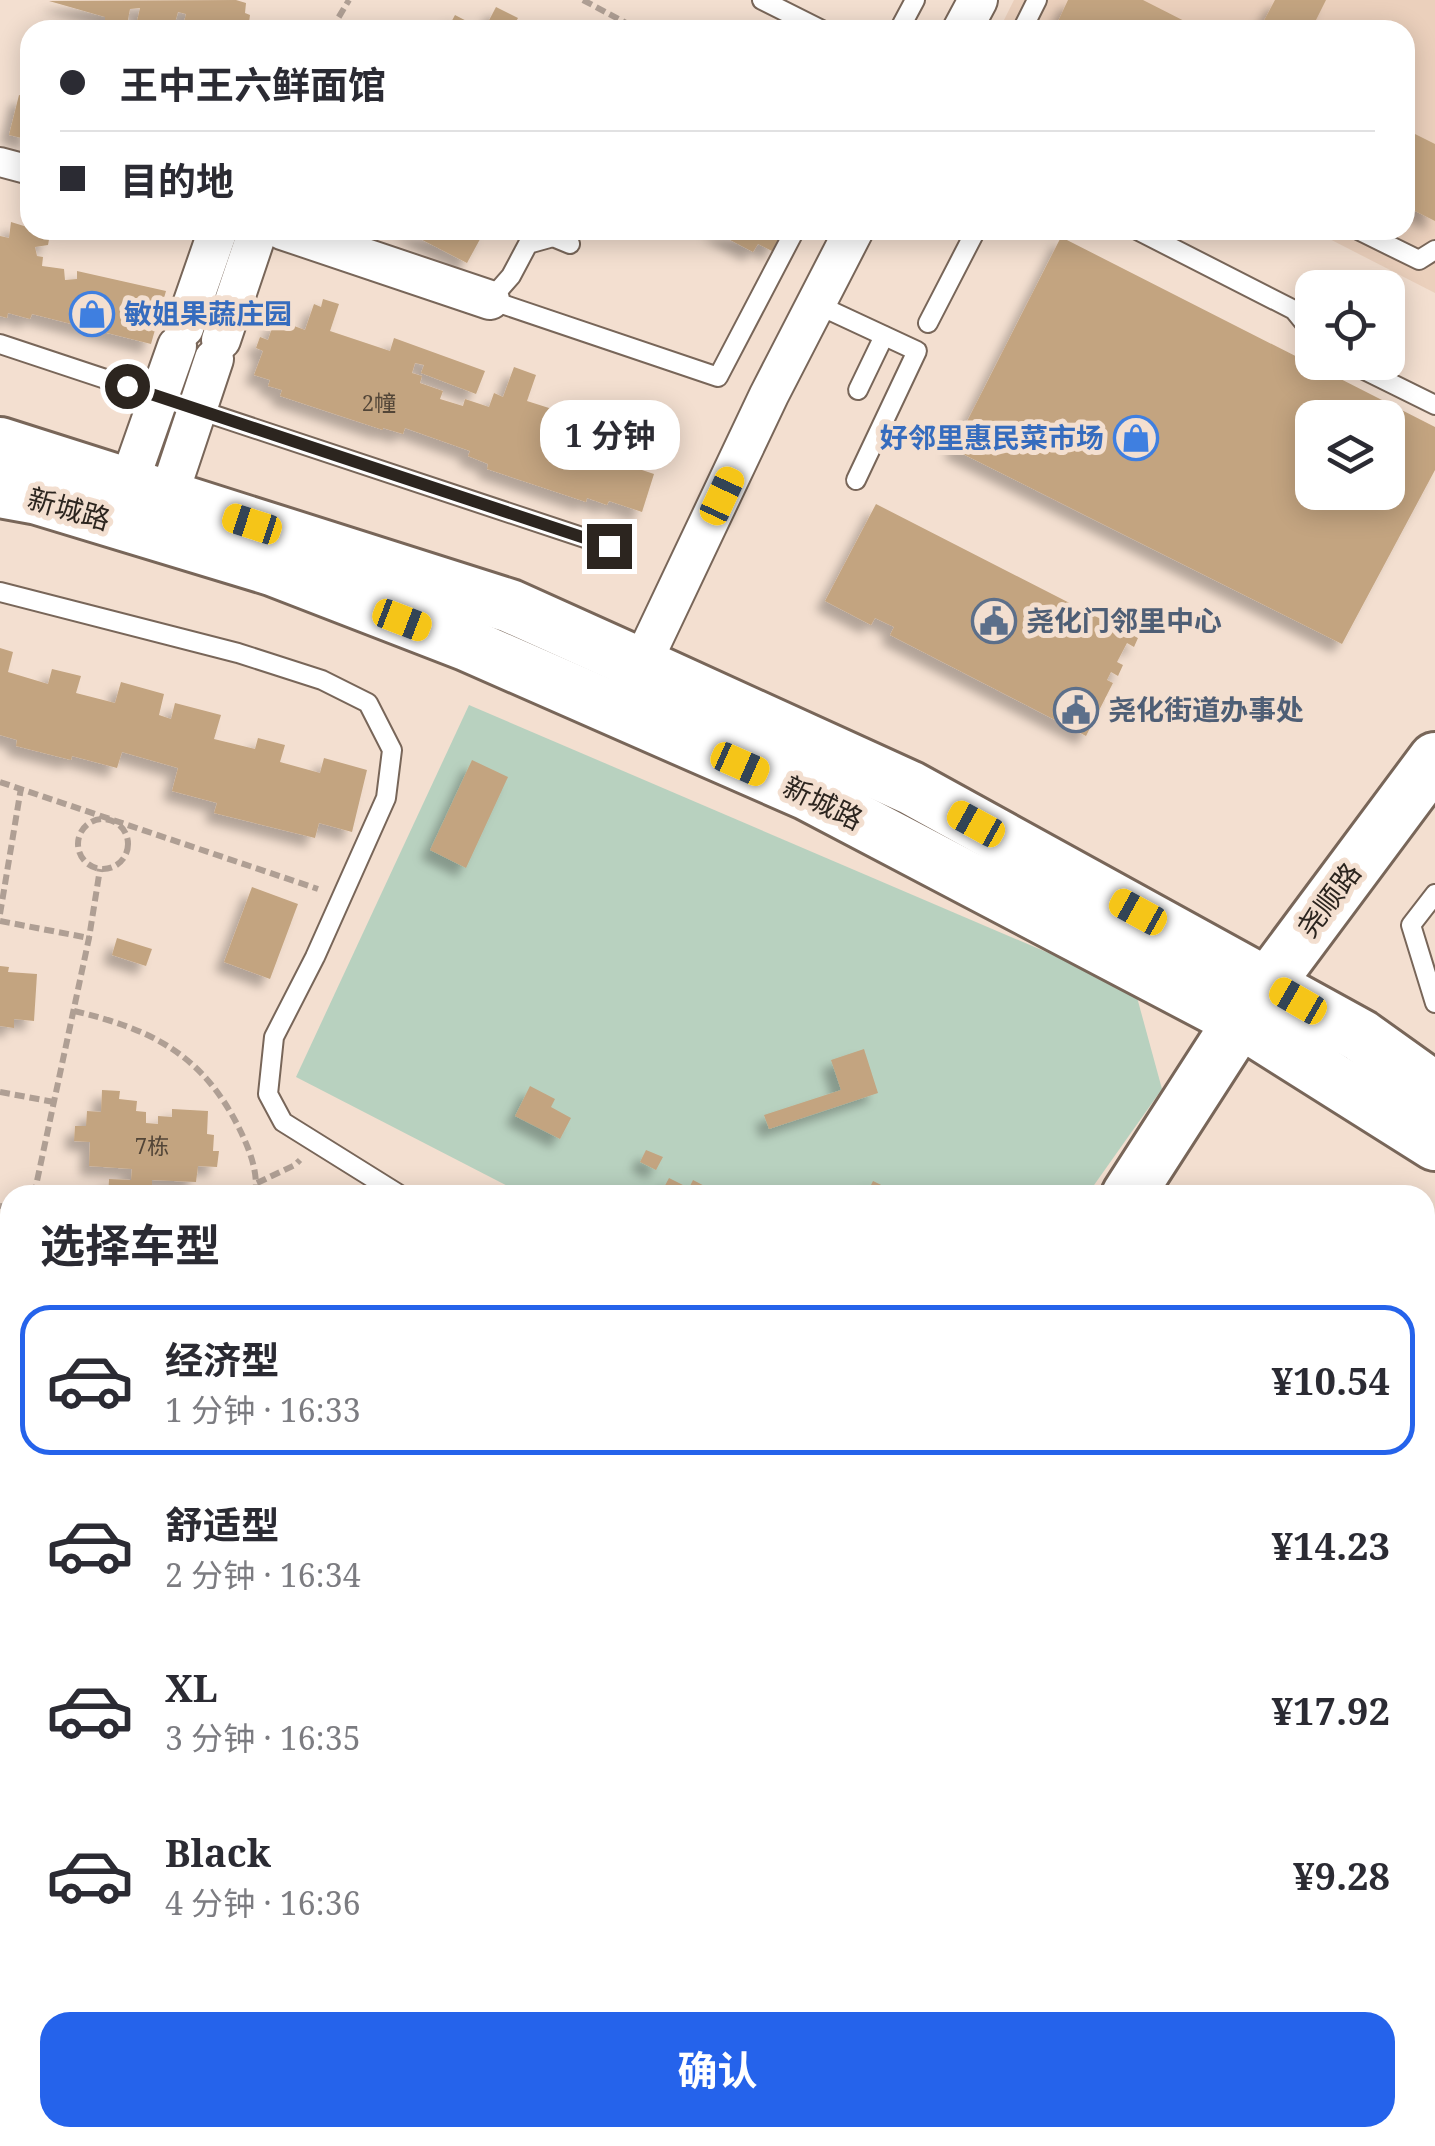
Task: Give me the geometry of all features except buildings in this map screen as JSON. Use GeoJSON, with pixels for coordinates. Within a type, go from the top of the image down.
{"type":"FeatureCollection","features":[{"type":"Feature","properties":{"kind":"main road","name":"新城路"},"geometry":{"type":"LineString","coordinates":[[0,444],[510,606],[910,788],[1254,1002],[1435,1144]]}},
{"type":"Feature","properties":{"kind":"main road","name":"新城路"},"geometry":{"type":"LineString","coordinates":[[0,491],[38,498],[272,570],[466,644],[808,794],[1254,1002],[1361,1036],[1435,1088]]}},
{"type":"Feature","properties":{"kind":"main road","name":"尧顺路"},"geometry":{"type":"LineString","coordinates":[[1135,1185],[1254,1002],[1435,759]]}},
{"type":"Feature","properties":{"kind":"street"},"geometry":{"type":"LineString","coordinates":[[148,491],[159,396],[214,240]]}},
{"type":"Feature","properties":{"kind":"street"},"geometry":{"type":"LineString","coordinates":[[148,491],[197,409],[255,240]]}},
{"type":"Feature","properties":{"kind":"street"},"geometry":{"type":"LineString","coordinates":[[312,240],[490,300]]}},
{"type":"Feature","properties":{"kind":"street"},"geometry":{"type":"LineString","coordinates":[[641,665],[849,240]]}},
{"type":"Feature","properties":{"kind":"lane"},"geometry":{"type":"LineString","coordinates":[[762,0],[802,20]]}},
{"type":"Feature","properties":{"kind":"lane"},"geometry":{"type":"LineString","coordinates":[[542,240],[528,244],[511,276],[490,300],[718,378],[790,240]]}},
{"type":"Feature","properties":{"kind":"lane"},"geometry":{"type":"LineString","coordinates":[[560,240],[570,244]]}},
{"type":"Feature","properties":{"kind":"lane"},"geometry":{"type":"LineString","coordinates":[[928,323],[971,240]]}},
{"type":"Feature","properties":{"kind":"lane"},"geometry":{"type":"LineString","coordinates":[[1157,240],[1295,311]]}},
{"type":"Feature","properties":{"kind":"lane"},"geometry":{"type":"LineString","coordinates":[[1378,240],[1419,260],[1435,250]]}},
{"type":"Feature","properties":{"kind":"lane"},"geometry":{"type":"LineString","coordinates":[[816,304],[917,351],[856,480]]}},
{"type":"Feature","properties":{"kind":"lane"},"geometry":{"type":"LineString","coordinates":[[858,390],[884,336]]}},
{"type":"Feature","properties":{"kind":"lane"},"geometry":{"type":"LineString","coordinates":[[0,344],[609,546]]}},
{"type":"Feature","properties":{"kind":"lane"},"geometry":{"type":"LineString","coordinates":[[1384,380],[1435,405]]}},
{"type":"Feature","properties":{"kind":"lane"},"geometry":{"type":"LineString","coordinates":[[0,592],[238,652],[322,680],[368,703],[392,750],[386,798],[274,1037],[268,1094],[282,1122],[384,1185]]}},
{"type":"Feature","properties":{"kind":"lane"},"geometry":{"type":"LineString","coordinates":[[1435,894],[1411,925],[1435,1003]]}},
{"type":"Feature","properties":{"kind":"path"},"geometry":{"type":"LineString","coordinates":[[583,0],[620,20]]}},
{"type":"Feature","properties":{"kind":"path"},"geometry":{"type":"LineString","coordinates":[[0,782],[21,788],[105,818],[116,822],[128,841],[121,861],[100,869],[90,866],[78,848],[84,827],[105,818],[342,898]]}},
{"type":"Feature","properties":{"kind":"path"},"geometry":{"type":"LineString","coordinates":[[21,788],[0,918],[89,938]]}},
{"type":"Feature","properties":{"kind":"path"},"geometry":{"type":"LineString","coordinates":[[36,1185],[100,869]]}},
{"type":"Feature","properties":{"kind":"path"},"geometry":{"type":"LineString","coordinates":[[74,1011],[148,1033],[190,1060],[224,1098],[246,1143],[258,1183],[295,1166],[314,1142]]}},
{"type":"Feature","properties":{"kind":"path"},"geometry":{"type":"LineString","coordinates":[[0,1092],[54,1102]]}},
{"type":"Feature","properties":{"kind":"shaded area"},"geometry":{"type":"Polygon","coordinates":[[[1014,0],[1435,0],[1435,293],[1405,278],[1405,270],[1390,270],[1332,240],[1415,240],[1415,20],[1004,20],[1014,0]]]}},
{"type":"Feature","properties":{"kind":"green space"},"geometry":{"type":"Polygon","coordinates":[[[469,705],[1135,990],[1162,1089],[1094,1185],[506,1185],[296,1077],[469,705]]]}},
{"type":"Feature","properties":{"kind":"place","name":"敏姐果蔬庄园"},"geometry":{"type":"Point","coordinates":[92,314]}},
{"type":"Feature","properties":{"kind":"place","name":"好邻里惠民菜市场"},"geometry":{"type":"Point","coordinates":[1136,438]}},
{"type":"Feature","properties":{"kind":"place","name":"尧化门邻里中心"},"geometry":{"type":"Point","coordinates":[994,621]}},
{"type":"Feature","properties":{"kind":"place","name":"尧化街道办事处"},"geometry":{"type":"Point","coordinates":[1076,710]}},
{"type":"Feature","properties":{"kind":"route"},"geometry":{"type":"LineString","coordinates":[[127,386],[609,546]]}}]}
